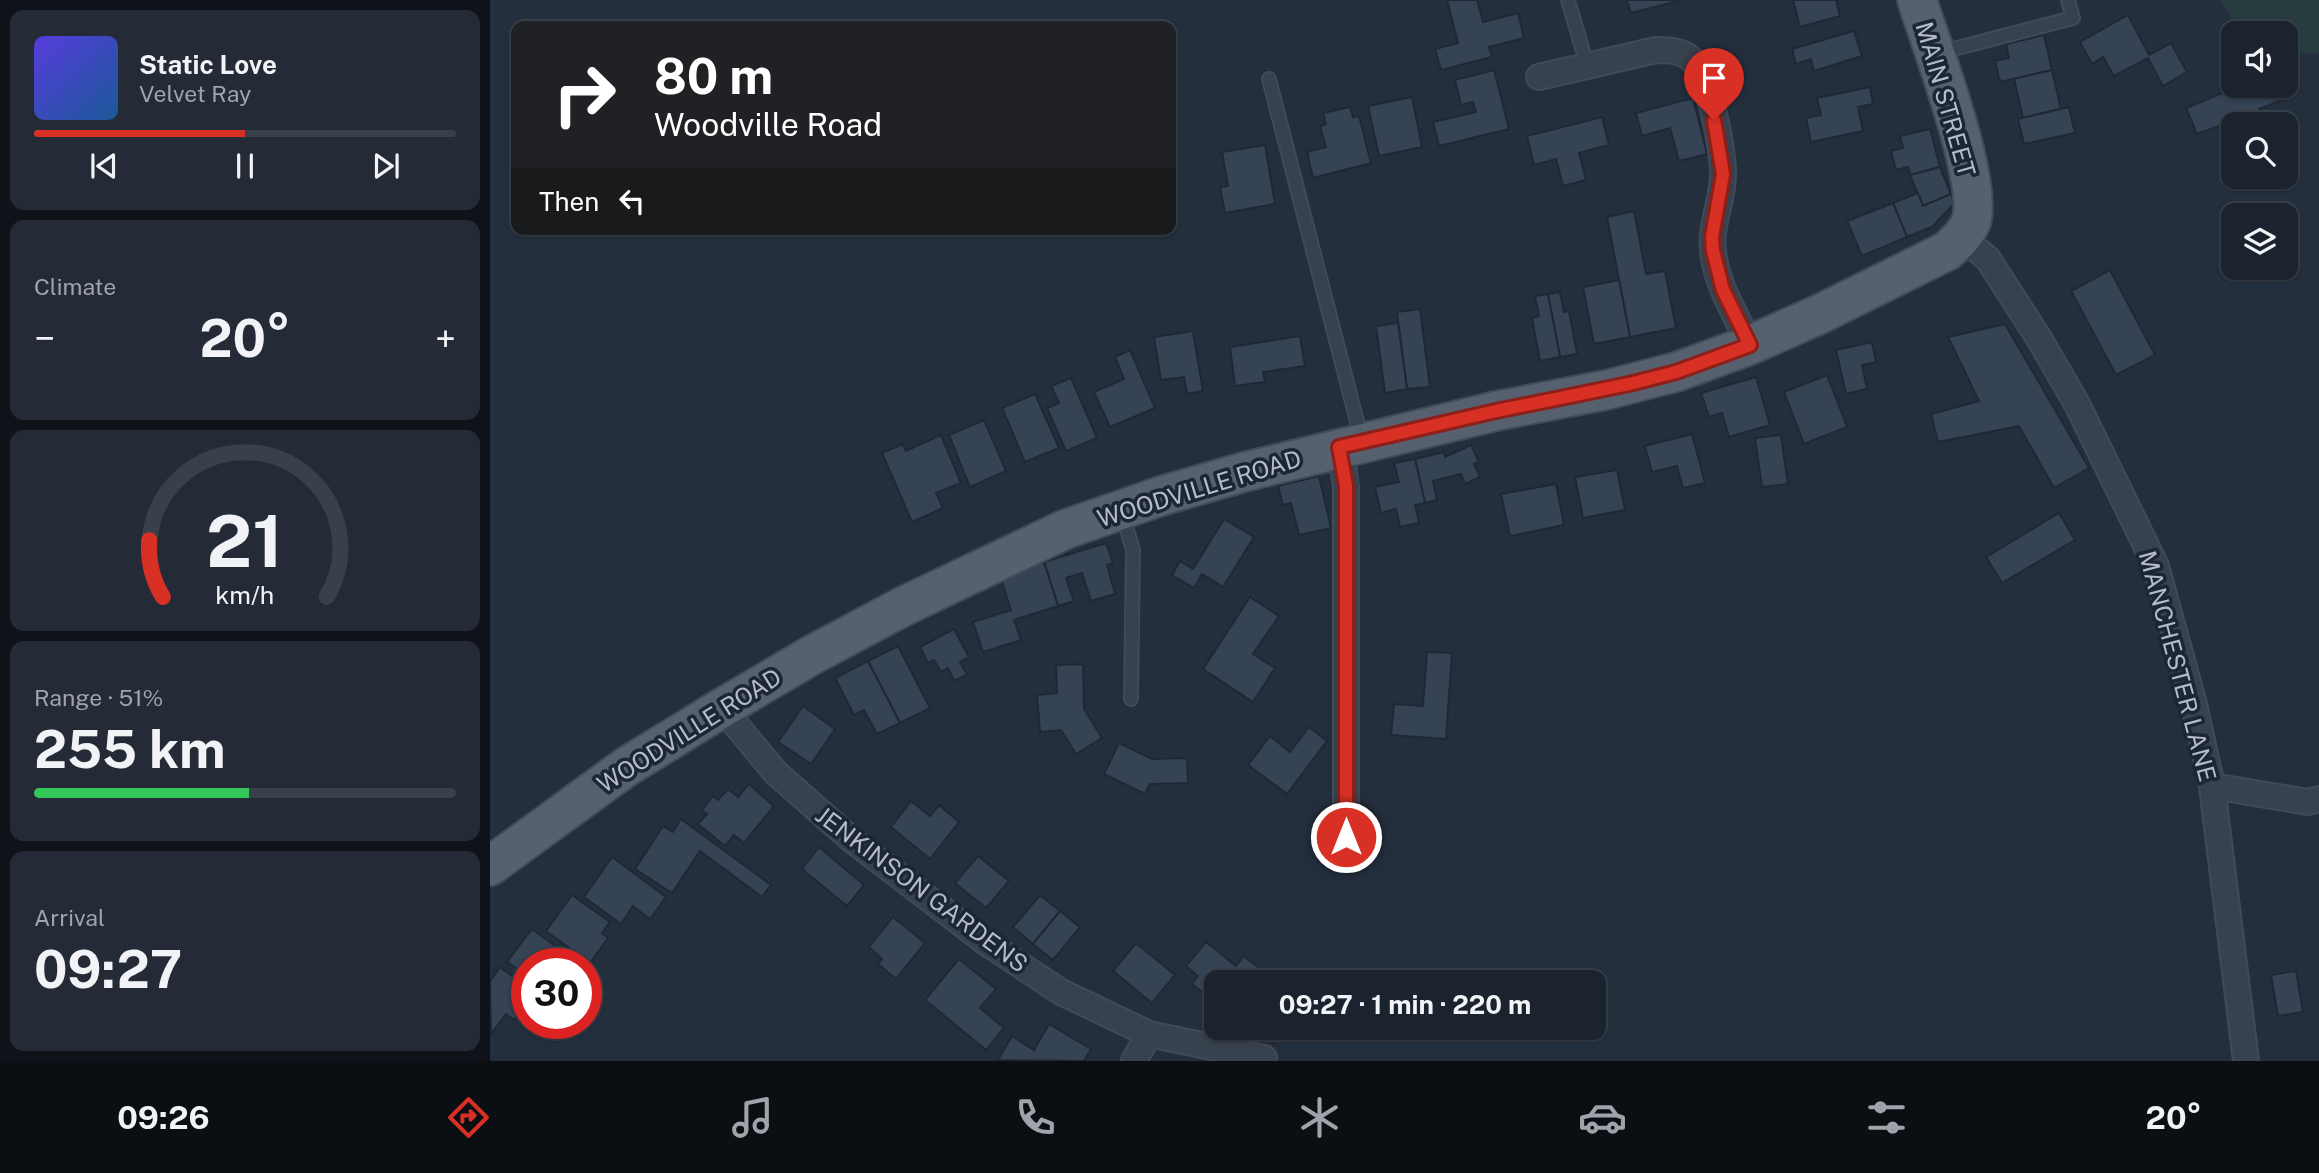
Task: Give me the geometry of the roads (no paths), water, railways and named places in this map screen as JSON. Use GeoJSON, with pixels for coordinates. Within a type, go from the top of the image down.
{"type":"FeatureCollection","features":[{"type":"Feature","properties":{"kind":"main road","name":"MAIN STREET"},"geometry":{"type":"LineString","coordinates":[[1917,0],[1966,157],[1973,189],[1970,223],[1962,237]]}},
{"type":"Feature","properties":{"kind":"main road","name":"WOODVILLE ROAD"},"geometry":{"type":"LineString","coordinates":[[490,866],[626,767],[812,655],[902,607],[1066,529],[1196,485],[1351,445],[1676,372],[1750,345],[1820,314],[1947,251],[1962,237]]}},
{"type":"Feature","properties":{"kind":"street"},"geometry":{"type":"LineString","coordinates":[[1539,77],[1656,50],[1671,50],[1689,57],[1699,71],[1714,120],[1723,174],[1712,237],[1716,269],[1750,345]]}},
{"type":"Feature","properties":{"kind":"street","name":"MANCHESTER LANE"},"geometry":{"type":"LineString","coordinates":[[1962,237],[1988,259],[2040,340],[2077,404],[2156,566],[2194,704],[2212,786],[2246,1061]]}},
{"type":"Feature","properties":{"kind":"street"},"geometry":{"type":"LineString","coordinates":[[1346,837],[1346,486],[1351,445]]}},
{"type":"Feature","properties":{"kind":"street","name":"JENKINSON GARDENS"},"geometry":{"type":"LineString","coordinates":[[722,708],[776,772],[852,840],[984,941],[1061,992],[1149,1034],[1264,1058]]}},
{"type":"Feature","properties":{"kind":"street"},"geometry":{"type":"LineString","coordinates":[[2212,786],[2308,802],[2319,799]]}},
{"type":"Feature","properties":{"kind":"street"},"geometry":{"type":"LineString","coordinates":[[1134,1061],[1149,1034]]}},
{"type":"Feature","properties":{"kind":"lane"},"geometry":{"type":"LineString","coordinates":[[1568,0],[1587,65]]}},
{"type":"Feature","properties":{"kind":"lane"},"geometry":{"type":"LineString","coordinates":[[1935,54],[2073,18],[2068,0]]}},
{"type":"Feature","properties":{"kind":"lane"},"geometry":{"type":"LineString","coordinates":[[1269,79],[1351,445]]}},
{"type":"Feature","properties":{"kind":"lane"},"geometry":{"type":"LineString","coordinates":[[1121,509],[1133,550],[1131,699]]}}]}
